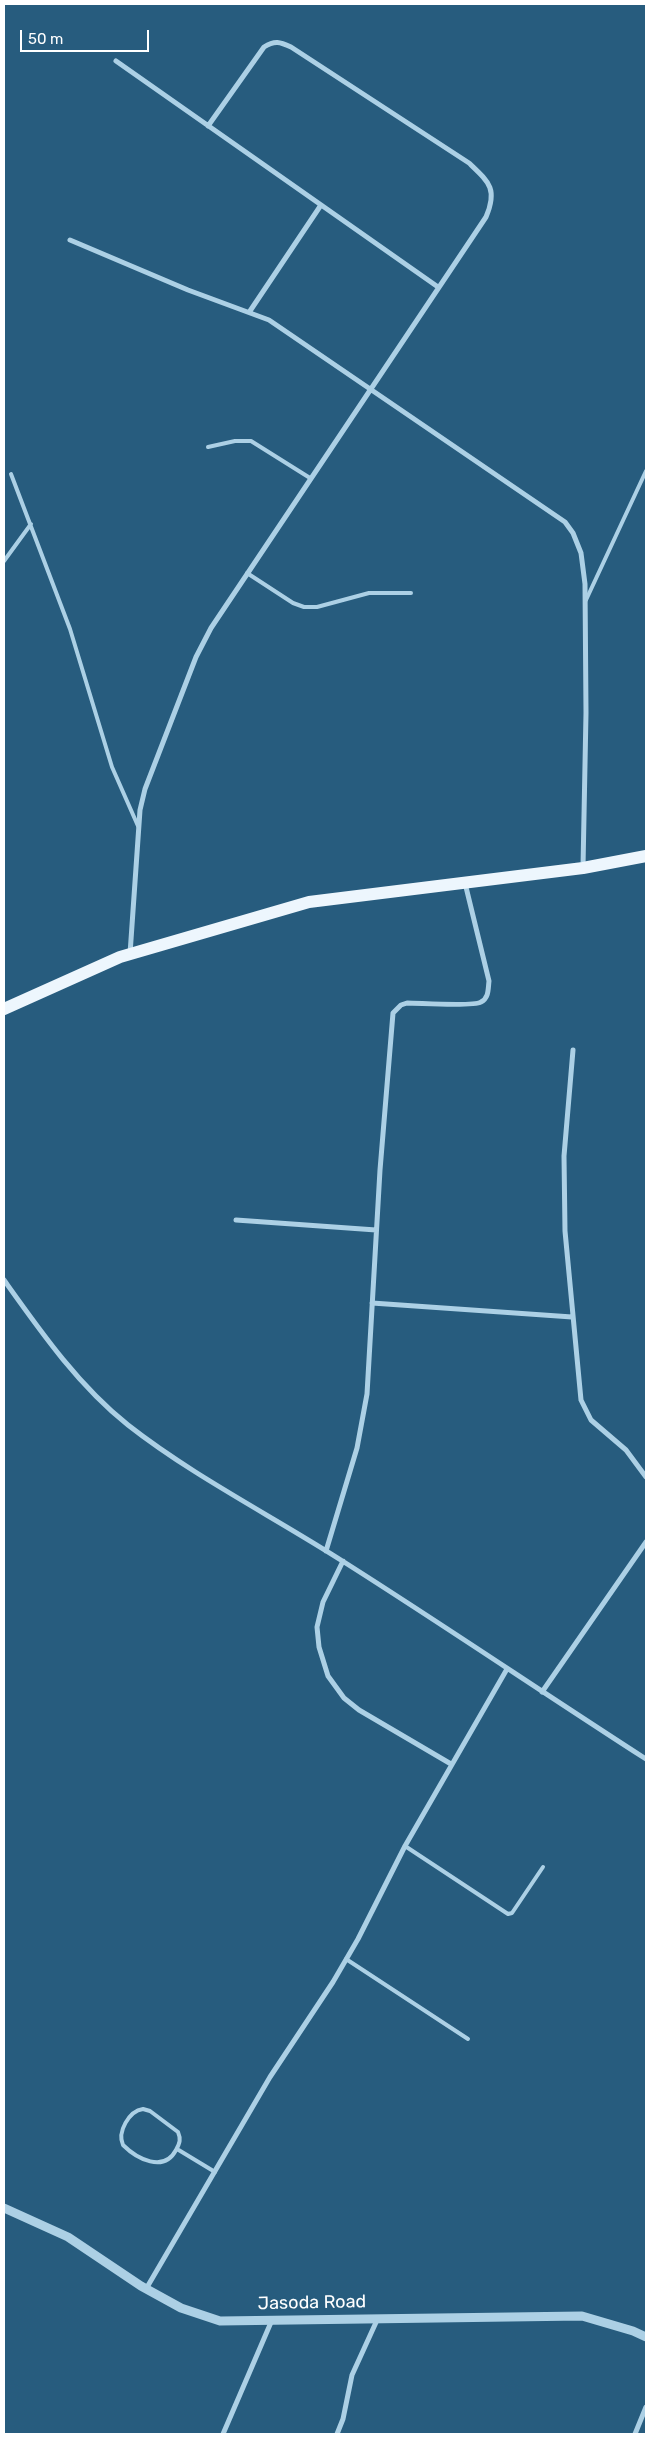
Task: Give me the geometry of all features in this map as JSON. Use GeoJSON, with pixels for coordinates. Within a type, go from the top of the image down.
{"type":"FeatureCollection","features":[{"type":"Feature","properties":{"kind":"main road"},"geometry":{"type":"LineString","coordinates":[[4,1009],[130,955],[309,902],[583,868],[646,856]]}},
{"type":"Feature","properties":{"kind":"street"},"geometry":{"type":"LineString","coordinates":[[130,955],[139,828],[145,789],[196,656],[211,628],[486,217],[492,203],[492,191],[487,180],[469,163],[291,47],[280,42],[272,42],[264,47],[208,126]]}},
{"type":"Feature","properties":{"kind":"street"},"geometry":{"type":"LineString","coordinates":[[116,61],[438,287]]}},
{"type":"Feature","properties":{"kind":"street"},"geometry":{"type":"LineString","coordinates":[[250,311],[321,204]]}},
{"type":"Feature","properties":{"kind":"street"},"geometry":{"type":"LineString","coordinates":[[70,240],[188,290],[250,311],[269,320],[565,522],[573,533],[581,553],[585,602],[586,713],[583,868]]}},
{"type":"Feature","properties":{"kind":"street"},"geometry":{"type":"LineString","coordinates":[[326,1551],[357,1448],[367,1394],[376,1230],[393,1013],[401,1005],[407,1003],[477,1004],[487,997],[489,981],[465,882]]}},
{"type":"Feature","properties":{"kind":"street"},"geometry":{"type":"LineString","coordinates":[[573,1050],[564,1156],[564,1232],[581,1400],[586,1413],[626,1450],[646,1477]]}},
{"type":"Feature","properties":{"kind":"street"},"geometry":{"type":"LineString","coordinates":[[236,1220],[376,1230]]}},
{"type":"Feature","properties":{"kind":"street"},"geometry":{"type":"LineString","coordinates":[[4,1280],[57,1353],[94,1394],[127,1424],[169,1454],[344,1561],[646,1759]]}},
{"type":"Feature","properties":{"kind":"street"},"geometry":{"type":"LineString","coordinates":[[372,1303],[572,1316]]}},
{"type":"Feature","properties":{"kind":"street"},"geometry":{"type":"LineString","coordinates":[[542,1692],[646,1542]]}},
{"type":"Feature","properties":{"kind":"street"},"geometry":{"type":"LineString","coordinates":[[344,1561],[323,1602],[317,1627],[319,1647],[328,1676],[344,1698],[359,1710],[451,1764]]}},
{"type":"Feature","properties":{"kind":"street"},"geometry":{"type":"LineString","coordinates":[[146,2289],[270,2077],[346,1960],[405,1846],[507,1669]]}},
{"type":"Feature","properties":{"kind":"street","name":"Jasoda Road"},"geometry":{"type":"LineString","coordinates":[[4,2208],[68,2237],[146,2289],[181,2308],[220,2320],[582,2316],[646,2337]]}},
{"type":"Feature","properties":{"kind":"street"},"geometry":{"type":"LineString","coordinates":[[337,2434],[355,2367],[378,2318]]}},
{"type":"Feature","properties":{"kind":"street"},"geometry":{"type":"LineString","coordinates":[[223,2434],[273,2320]]}},
{"type":"Feature","properties":{"kind":"street"},"geometry":{"type":"LineString","coordinates":[[635,2434],[646,2407]]}},
{"type":"Feature","properties":{"kind":"lane"},"geometry":{"type":"LineString","coordinates":[[208,447],[235,441],[251,441],[310,478]]}},
{"type":"Feature","properties":{"kind":"lane"},"geometry":{"type":"LineString","coordinates":[[585,602],[646,471]]}},
{"type":"Feature","properties":{"kind":"lane"},"geometry":{"type":"LineString","coordinates":[[11,474],[70,629],[112,767],[139,828]]}},
{"type":"Feature","properties":{"kind":"lane"},"geometry":{"type":"LineString","coordinates":[[4,561],[31,524]]}},
{"type":"Feature","properties":{"kind":"lane"},"geometry":{"type":"LineString","coordinates":[[247,574],[293,603],[304,607],[317,607],[369,593],[410,593]]}},
{"type":"Feature","properties":{"kind":"lane"},"geometry":{"type":"LineString","coordinates":[[405,1846],[508,1914],[512,1913],[543,1867]]}},
{"type":"Feature","properties":{"kind":"lane"},"geometry":{"type":"LineString","coordinates":[[346,1960],[468,2039]]}},
{"type":"Feature","properties":{"kind":"lane"},"geometry":{"type":"LineString","coordinates":[[136,2110],[150,2111],[178,2132],[180,2137],[176,2149],[167,2160],[150,2162],[123,2145],[121,2141],[122,2130],[136,2110]]}},
{"type":"Feature","properties":{"kind":"lane"},"geometry":{"type":"LineString","coordinates":[[176,2149],[214,2172]]}}]}
